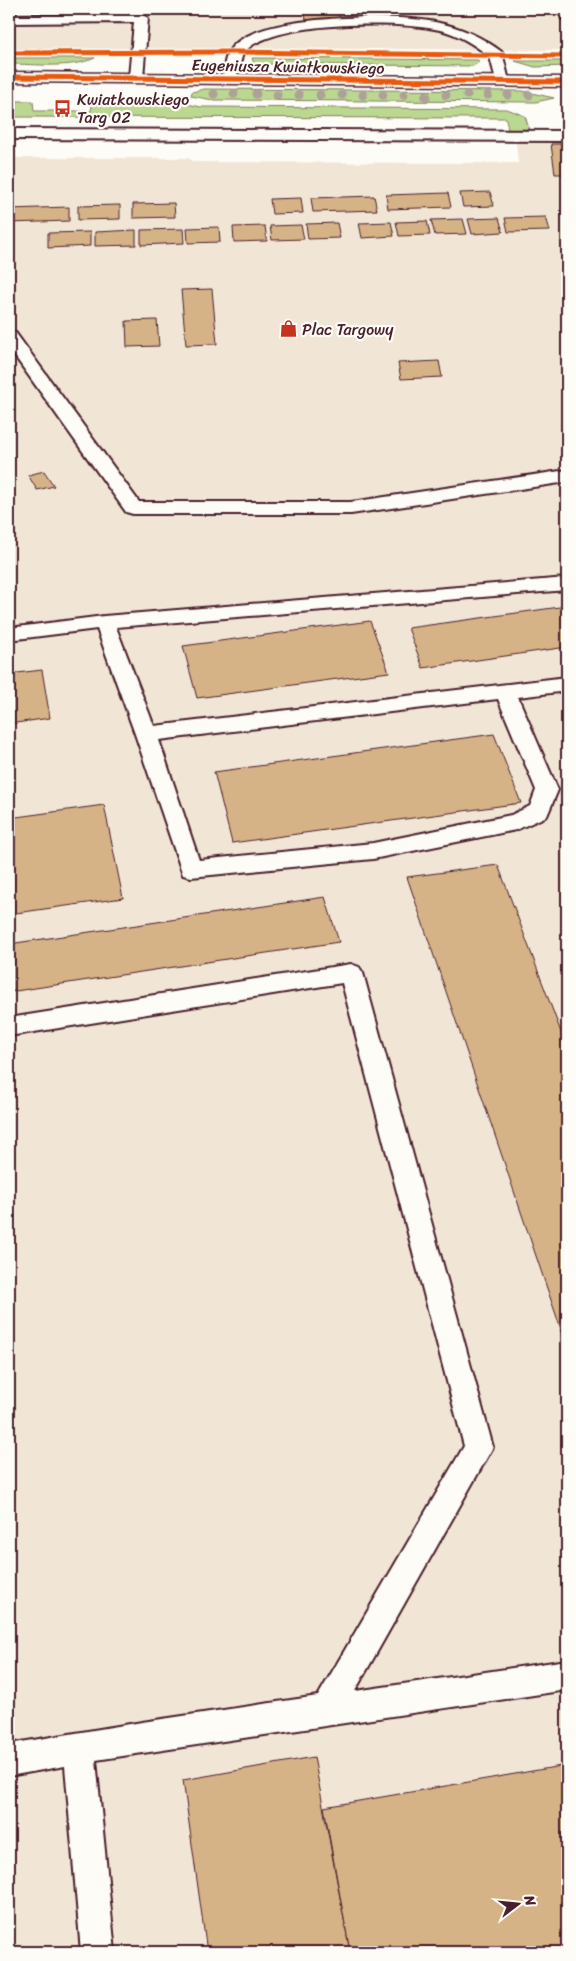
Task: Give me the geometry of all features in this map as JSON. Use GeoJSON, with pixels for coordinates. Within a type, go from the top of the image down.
{"type":"FeatureCollection","features":[{"type":"Feature","properties":{"kind":"street","name":"Eugeniusza Kwiatkowskiego"},"geometry":{"type":"LineString","coordinates":[[9,77],[567,82]]}},
{"type":"Feature","properties":{"kind":"lane"},"geometry":{"type":"LineString","coordinates":[[565,9],[567,16]]}},
{"type":"Feature","properties":{"kind":"lane"},"geometry":{"type":"LineString","coordinates":[[9,19],[141,18],[136,78]]}},
{"type":"Feature","properties":{"kind":"lane"},"geometry":{"type":"LineString","coordinates":[[230,79],[232,64],[237,50],[254,38],[277,31],[305,26],[390,21],[440,26],[464,33],[497,55],[502,81]]}},
{"type":"Feature","properties":{"kind":"lane"},"geometry":{"type":"LineString","coordinates":[[9,134],[567,136]]}},
{"type":"Feature","properties":{"kind":"lane"},"geometry":{"type":"LineString","coordinates":[[9,336],[132,508],[351,508],[567,476]]}},
{"type":"Feature","properties":{"kind":"lane"},"geometry":{"type":"LineString","coordinates":[[9,634],[104,622],[567,584]]}},
{"type":"Feature","properties":{"kind":"lane"},"geometry":{"type":"LineString","coordinates":[[104,622],[146,734],[191,869],[373,851],[516,822],[539,810],[547,790],[505,691]]}},
{"type":"Feature","properties":{"kind":"lane"},"geometry":{"type":"LineString","coordinates":[[146,734],[567,684]]}},
{"type":"Feature","properties":{"kind":"lane"},"geometry":{"type":"LineString","coordinates":[[9,1027],[351,973],[479,1448],[327,1710]]}},
{"type":"Feature","properties":{"kind":"lane"},"geometry":{"type":"LineString","coordinates":[[9,1760],[327,1710],[567,1675]]}},
{"type":"Feature","properties":{"kind":"lane"},"geometry":{"type":"LineString","coordinates":[[79,1748],[98,1952]]}},
{"type":"Feature","properties":{"kind":"shaded area"},"geometry":{"type":"Polygon","coordinates":[[[9,9],[567,9],[567,50],[9,49],[9,9]]]}},
{"type":"Feature","properties":{"kind":"shaded area"},"geometry":{"type":"Polygon","coordinates":[[[516,142],[567,142],[567,1952],[9,1952],[9,158],[188,158],[195,162],[518,163],[516,142]]]}},
{"type":"Feature","properties":{"kind":"green space"},"geometry":{"type":"Polygon","coordinates":[[[9,58],[95,58],[74,64],[52,65],[9,64],[9,58]]]}},
{"type":"Feature","properties":{"kind":"green space"},"geometry":{"type":"Polygon","coordinates":[[[252,58],[478,60],[479,62],[473,66],[254,64],[252,58]]]}},
{"type":"Feature","properties":{"kind":"green space"},"geometry":{"type":"Polygon","coordinates":[[[515,61],[567,61],[567,66],[535,67],[515,61]]]}},
{"type":"Feature","properties":{"kind":"green space"},"geometry":{"type":"Polygon","coordinates":[[[204,89],[523,91],[554,98],[536,102],[213,100],[191,96],[192,92],[204,89]]]}},
{"type":"Feature","properties":{"kind":"green space"},"geometry":{"type":"Polygon","coordinates":[[[9,101],[33,101],[34,111],[91,111],[93,101],[174,101],[201,107],[507,109],[525,116],[529,129],[508,130],[506,118],[9,117],[9,101]]]}},
{"type":"Feature","properties":{"kind":"building"},"geometry":{"type":"Polygon","coordinates":[[[305,9],[339,9],[340,22],[306,22],[305,9]]]}},
{"type":"Feature","properties":{"kind":"building"},"geometry":{"type":"Polygon","coordinates":[[[551,144],[567,144],[567,174],[555,174],[551,144]]]}},
{"type":"Feature","properties":{"kind":"building"},"geometry":{"type":"Polygon","coordinates":[[[490,192],[494,206],[463,207],[460,193],[490,192]]]}},
{"type":"Feature","properties":{"kind":"building"},"geometry":{"type":"Polygon","coordinates":[[[448,193],[451,207],[388,209],[386,195],[448,193]]]}},
{"type":"Feature","properties":{"kind":"building"},"geometry":{"type":"Polygon","coordinates":[[[374,196],[377,210],[313,212],[311,198],[374,196]]]}},
{"type":"Feature","properties":{"kind":"building"},"geometry":{"type":"Polygon","coordinates":[[[301,198],[303,213],[272,214],[270,199],[301,198]]]}},
{"type":"Feature","properties":{"kind":"building"},"geometry":{"type":"Polygon","coordinates":[[[174,203],[175,217],[133,218],[133,204],[174,203]]]}},
{"type":"Feature","properties":{"kind":"building"},"geometry":{"type":"Polygon","coordinates":[[[120,205],[120,219],[78,220],[78,206],[120,205]]]}},
{"type":"Feature","properties":{"kind":"building"},"geometry":{"type":"Polygon","coordinates":[[[69,207],[69,221],[9,223],[9,209],[69,207]]]}},
{"type":"Feature","properties":{"kind":"building"},"geometry":{"type":"Polygon","coordinates":[[[546,217],[550,231],[508,232],[505,218],[546,217]]]}},
{"type":"Feature","properties":{"kind":"building"},"geometry":{"type":"Polygon","coordinates":[[[499,218],[503,232],[472,234],[468,219],[499,218]]]}},
{"type":"Feature","properties":{"kind":"building"},"geometry":{"type":"Polygon","coordinates":[[[463,219],[467,234],[435,235],[431,220],[463,219]]]}},
{"type":"Feature","properties":{"kind":"building"},"geometry":{"type":"Polygon","coordinates":[[[427,221],[430,235],[399,236],[396,222],[427,221]]]}},
{"type":"Feature","properties":{"kind":"building"},"geometry":{"type":"Polygon","coordinates":[[[391,222],[394,236],[362,238],[359,223],[391,222]]]}},
{"type":"Feature","properties":{"kind":"building"},"geometry":{"type":"Polygon","coordinates":[[[337,223],[340,238],[308,239],[306,224],[337,223]]]}},
{"type":"Feature","properties":{"kind":"building"},"geometry":{"type":"Polygon","coordinates":[[[301,225],[304,239],[272,240],[270,226],[301,225]]]}},
{"type":"Feature","properties":{"kind":"building"},"geometry":{"type":"Polygon","coordinates":[[[265,226],[267,241],[234,242],[233,227],[265,226]]]}},
{"type":"Feature","properties":{"kind":"building"},"geometry":{"type":"Polygon","coordinates":[[[219,227],[220,242],[188,243],[187,228],[219,227]]]}},
{"type":"Feature","properties":{"kind":"building"},"geometry":{"type":"Polygon","coordinates":[[[183,229],[184,243],[141,245],[141,230],[183,229]]]}},
{"type":"Feature","properties":{"kind":"building"},"geometry":{"type":"Polygon","coordinates":[[[136,230],[136,245],[95,246],[95,232],[136,230]]]}},
{"type":"Feature","properties":{"kind":"building"},"geometry":{"type":"Polygon","coordinates":[[[90,232],[90,246],[48,248],[48,233],[90,232]]]}},
{"type":"Feature","properties":{"kind":"building"},"geometry":{"type":"Polygon","coordinates":[[[212,289],[217,344],[186,345],[181,290],[212,289]]]}},
{"type":"Feature","properties":{"kind":"building"},"geometry":{"type":"Polygon","coordinates":[[[157,320],[159,346],[127,347],[126,321],[157,320]]]}},
{"type":"Feature","properties":{"kind":"building"},"geometry":{"type":"Polygon","coordinates":[[[439,361],[442,377],[401,379],[398,363],[439,361]]]}},
{"type":"Feature","properties":{"kind":"building"},"geometry":{"type":"Polygon","coordinates":[[[44,471],[54,486],[37,490],[28,475],[44,471]]]}},
{"type":"Feature","properties":{"kind":"building"},"geometry":{"type":"Polygon","coordinates":[[[567,606],[567,647],[423,668],[408,628],[567,606]]]}},
{"type":"Feature","properties":{"kind":"building"},"geometry":{"type":"Polygon","coordinates":[[[370,621],[389,672],[197,698],[183,646],[370,621]]]}},
{"type":"Feature","properties":{"kind":"building"},"geometry":{"type":"Polygon","coordinates":[[[42,670],[50,718],[9,724],[9,674],[42,670]]]}},
{"type":"Feature","properties":{"kind":"building"},"geometry":{"type":"Polygon","coordinates":[[[494,734],[521,803],[232,843],[214,772],[494,734]]]}},
{"type":"Feature","properties":{"kind":"building"},"geometry":{"type":"Polygon","coordinates":[[[104,805],[123,898],[9,914],[9,818],[104,805]]]}},
{"type":"Feature","properties":{"kind":"building"},"geometry":{"type":"Polygon","coordinates":[[[498,865],[567,1048],[567,1347],[407,877],[498,865]]]}},
{"type":"Feature","properties":{"kind":"building"},"geometry":{"type":"Polygon","coordinates":[[[325,897],[339,942],[9,992],[9,944],[325,897]]]}},
{"type":"Feature","properties":{"kind":"building"},"geometry":{"type":"Polygon","coordinates":[[[314,1757],[350,1952],[207,1952],[183,1780],[314,1757]]]}},
{"type":"Feature","properties":{"kind":"building"},"geometry":{"type":"Polygon","coordinates":[[[567,1765],[567,1952],[350,1952],[324,1807],[567,1765]]]}},
{"type":"Feature","properties":{"kind":"cycle path"},"geometry":{"type":"LineString","coordinates":[[9,53],[236,52],[567,56]]}},
{"type":"Feature","properties":{"kind":"cycle path"},"geometry":{"type":"LineString","coordinates":[[9,77],[567,82]]}},
{"type":"Feature","properties":{"kind":"place","name":"Kwiatkowskiego Targ 02"},"geometry":{"type":"Point","coordinates":[63,108]}},
{"type":"Feature","properties":{"kind":"place","name":"Plac Targowy"},"geometry":{"type":"Point","coordinates":[288,329]}}]}
